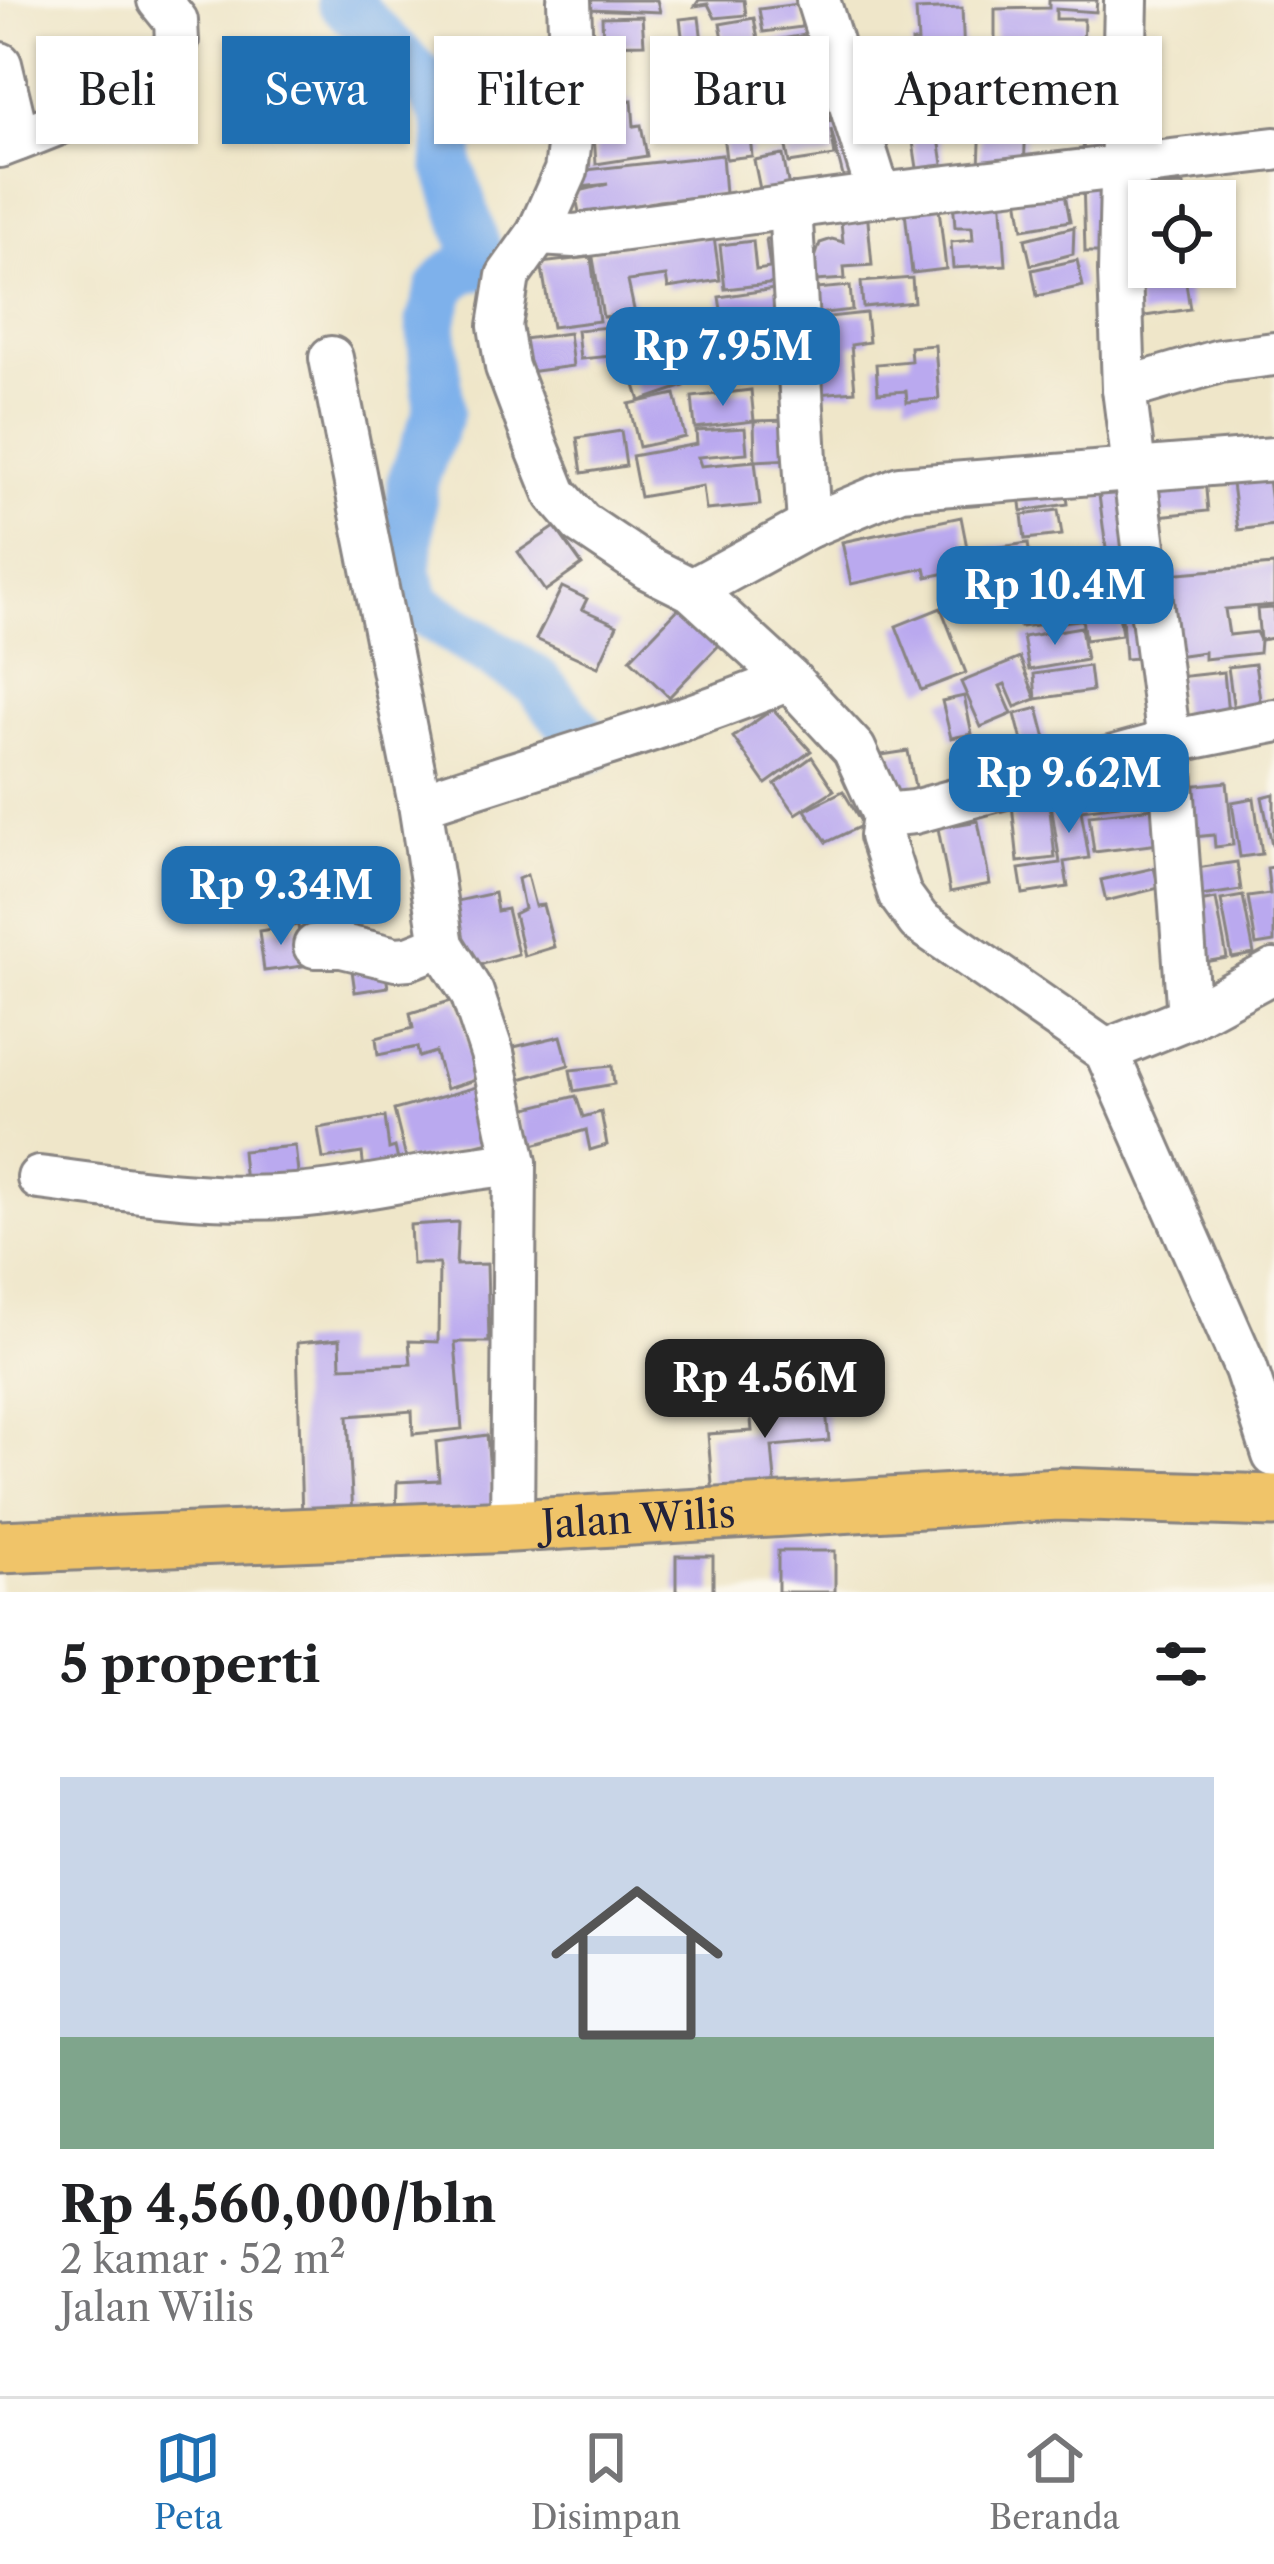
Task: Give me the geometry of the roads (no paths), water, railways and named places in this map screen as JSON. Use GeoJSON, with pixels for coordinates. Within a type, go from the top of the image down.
{"type":"FeatureCollection","features":[{"type":"Feature","properties":{"kind":"main road","name":"Jalan Wilis"},"geometry":{"type":"LineString","coordinates":[[0,1547],[512,1526],[1058,1494],[1274,1501]]}},
{"type":"Feature","properties":{"kind":"street"},"geometry":{"type":"LineString","coordinates":[[0,64],[9,143],[74,116],[151,74],[178,41],[176,21],[158,0]]}},
{"type":"Feature","properties":{"kind":"street"},"geometry":{"type":"LineString","coordinates":[[569,0],[573,115],[566,171],[538,234],[508,276],[500,326],[507,367],[556,494],[581,523],[692,590],[789,680],[854,749],[884,815],[881,836],[887,863],[908,908],[940,937],[1106,1052],[1246,1370],[1274,1455]]}},
{"type":"Feature","properties":{"kind":"street"},"geometry":{"type":"LineString","coordinates":[[818,0],[879,195]]}},
{"type":"Feature","properties":{"kind":"street"},"geometry":{"type":"LineString","coordinates":[[1126,0],[1120,271],[1124,389],[1169,742],[1189,1017]]}},
{"type":"Feature","properties":{"kind":"street"},"geometry":{"type":"LineString","coordinates":[[538,234],[574,236],[1274,149]]}},
{"type":"Feature","properties":{"kind":"street"},"geometry":{"type":"LineString","coordinates":[[790,206],[809,526]]}},
{"type":"Feature","properties":{"kind":"street"},"geometry":{"type":"LineString","coordinates":[[1124,389],[1220,361],[1274,354]]}},
{"type":"Feature","properties":{"kind":"street"},"geometry":{"type":"LineString","coordinates":[[331,358],[420,804],[442,945],[472,993],[491,1053],[515,1162],[512,1526]]}},
{"type":"Feature","properties":{"kind":"street"},"geometry":{"type":"LineString","coordinates":[[692,590],[809,526],[900,488],[1274,459]]}},
{"type":"Feature","properties":{"kind":"street"},"geometry":{"type":"LineString","coordinates":[[420,804],[597,744],[695,717],[789,680]]}},
{"type":"Feature","properties":{"kind":"street"},"geometry":{"type":"LineString","coordinates":[[884,815],[914,812],[1169,742],[1274,721]]}},
{"type":"Feature","properties":{"kind":"street"},"geometry":{"type":"LineString","coordinates":[[315,946],[409,958],[442,945]]}},
{"type":"Feature","properties":{"kind":"street"},"geometry":{"type":"LineString","coordinates":[[1106,1052],[1189,1017],[1274,971]]}},
{"type":"Feature","properties":{"kind":"street"},"geometry":{"type":"LineString","coordinates":[[39,1178],[241,1199],[300,1196],[515,1162]]}},
{"type":"Feature","properties":{"kind":"waterway"},"geometry":{"type":"LineString","coordinates":[[342,0],[428,86],[445,112],[450,130],[448,164],[481,265],[464,268],[449,278],[431,321],[439,411],[413,480],[406,573],[417,606],[536,681],[590,747]]}}]}
